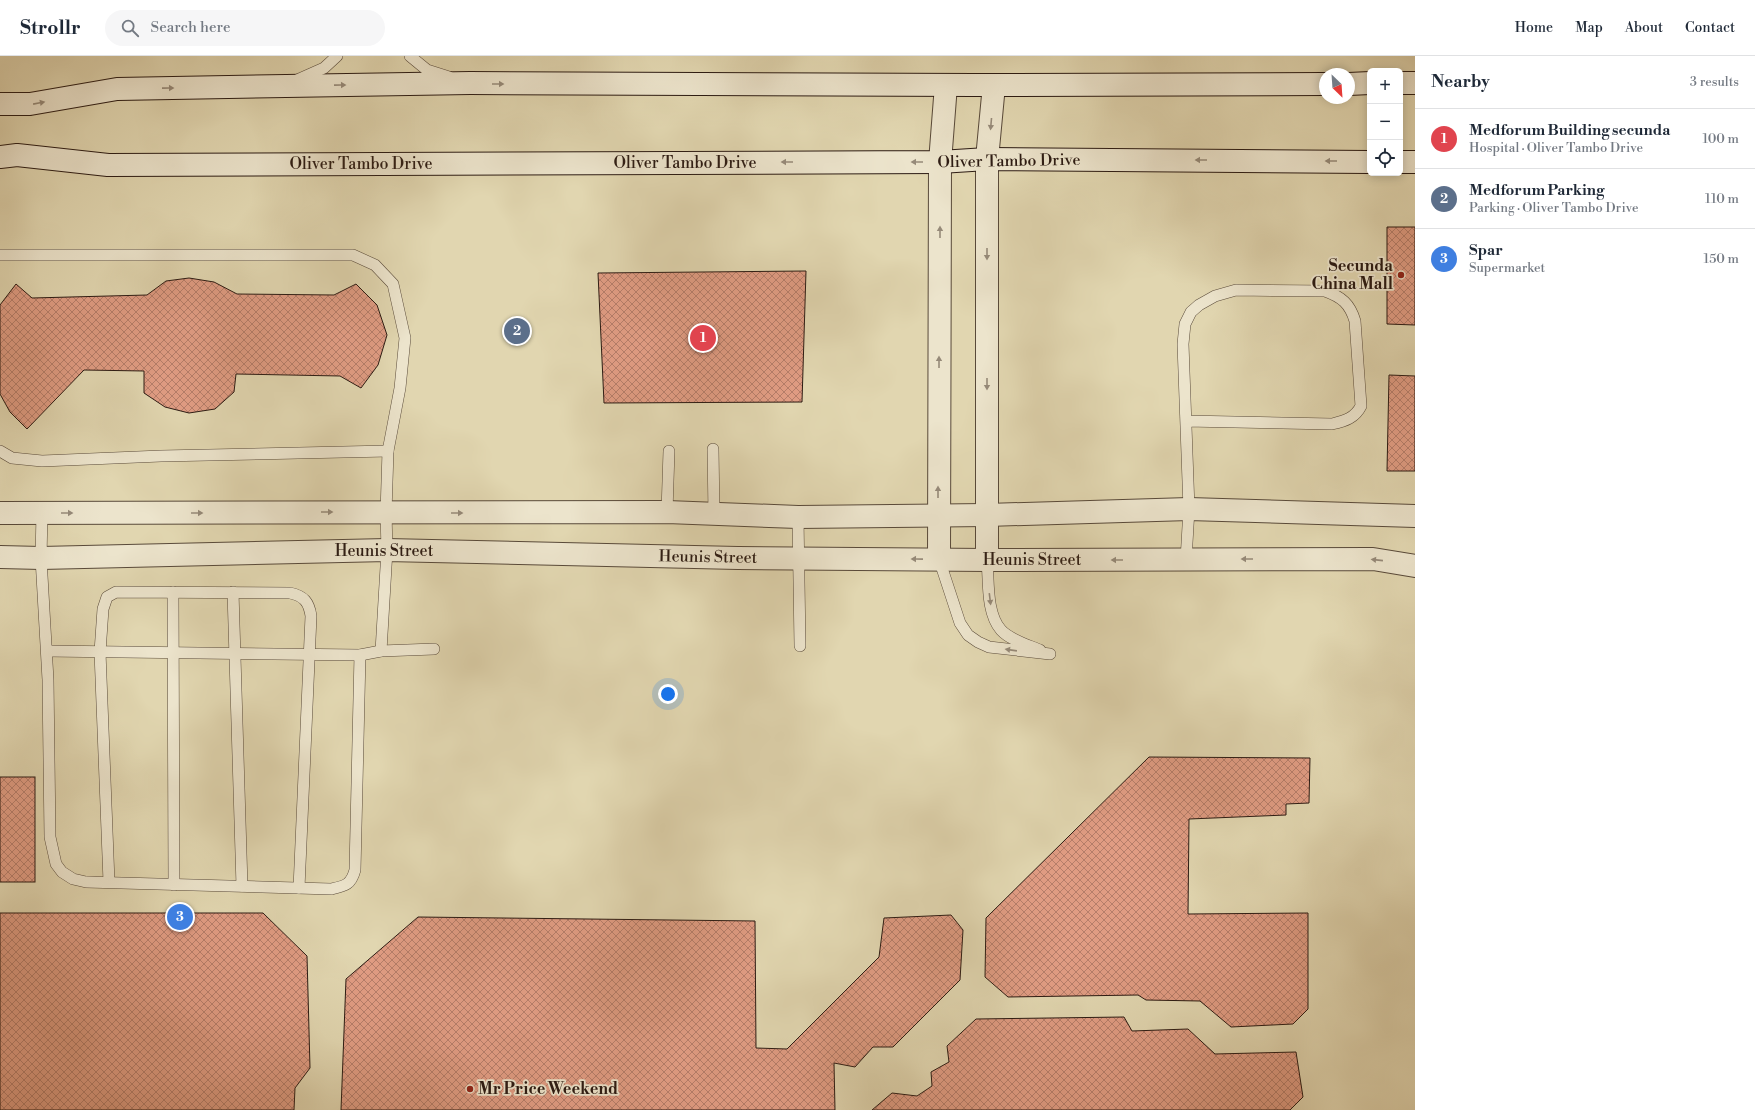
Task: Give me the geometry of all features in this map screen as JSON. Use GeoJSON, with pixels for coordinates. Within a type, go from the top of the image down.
{"type":"FeatureCollection","features":[{"type":"Feature","properties":{"kind":"street"},"geometry":{"type":"LineString","coordinates":[[0,104],[30,104],[117,89],[470,83],[946,85],[1319,84]]}},
{"type":"Feature","properties":{"kind":"street"},"geometry":{"type":"LineString","coordinates":[[1355,84],[1367,83]]}},
{"type":"Feature","properties":{"kind":"street"},"geometry":{"type":"LineString","coordinates":[[1403,83],[1415,83]]}},
{"type":"Feature","properties":{"kind":"street"},"geometry":{"type":"LineString","coordinates":[[939,559],[940,162],[946,85]]}},
{"type":"Feature","properties":{"kind":"street"},"geometry":{"type":"LineString","coordinates":[[987,560],[988,159],[994,85]]}},
{"type":"Feature","properties":{"kind":"street","name":"Oliver Tambo Drive"},"geometry":{"type":"LineString","coordinates":[[0,157],[17,155],[108,165],[940,162],[988,159],[1367,162]]}},
{"type":"Feature","properties":{"kind":"street"},"geometry":{"type":"LineString","coordinates":[[1403,162],[1415,162]]}},
{"type":"Feature","properties":{"kind":"street"},"geometry":{"type":"LineString","coordinates":[[0,513],[667,512],[798,517],[987,515],[1189,509],[1415,516]]}},
{"type":"Feature","properties":{"kind":"street","name":"Heunis Street"},"geometry":{"type":"LineString","coordinates":[[0,557],[41,558],[388,550],[738,558],[987,560],[1373,559],[1415,566]]}},
{"type":"Feature","properties":{"kind":"lane"},"geometry":{"type":"LineString","coordinates":[[286,86],[324,68],[337,56]]}},
{"type":"Feature","properties":{"kind":"lane"},"geometry":{"type":"LineString","coordinates":[[410,56],[427,70],[470,83]]}},
{"type":"Feature","properties":{"kind":"lane"},"geometry":{"type":"LineString","coordinates":[[0,255],[353,255],[375,265],[393,284],[405,338],[400,388],[388,451],[386,512],[388,550],[381,651]]}},
{"type":"Feature","properties":{"kind":"lane"},"geometry":{"type":"LineString","coordinates":[[1186,422],[1332,424],[1343,422],[1357,414],[1361,406],[1355,321],[1351,309],[1337,296],[1326,291],[1236,290],[1215,296],[1198,305],[1191,312],[1185,324],[1183,344],[1189,509],[1186,560]]}},
{"type":"Feature","properties":{"kind":"lane"},"geometry":{"type":"LineString","coordinates":[[712,449],[714,514]]}},
{"type":"Feature","properties":{"kind":"lane"},"geometry":{"type":"LineString","coordinates":[[0,451],[12,458],[42,461],[161,456],[388,451]]}},
{"type":"Feature","properties":{"kind":"lane"},"geometry":{"type":"LineString","coordinates":[[667,512],[669,451]]}},
{"type":"Feature","properties":{"kind":"lane"},"geometry":{"type":"LineString","coordinates":[[42,513],[41,558],[47,651],[50,837],[56,864],[62,872],[73,879],[86,882],[330,889],[342,886],[352,879],[356,870],[360,655]]}},
{"type":"Feature","properties":{"kind":"lane"},"geometry":{"type":"LineString","coordinates":[[798,517],[800,646]]}},
{"type":"Feature","properties":{"kind":"lane"},"geometry":{"type":"LineString","coordinates":[[939,559],[960,623],[968,635],[989,647],[1050,654],[1022,642],[1001,630],[991,607],[987,560]]}},
{"type":"Feature","properties":{"kind":"lane"},"geometry":{"type":"LineString","coordinates":[[109,882],[100,652],[103,609],[107,598],[112,594],[174,592],[290,593],[304,598],[308,603],[311,616],[299,888]]}},
{"type":"Feature","properties":{"kind":"lane"},"geometry":{"type":"LineString","coordinates":[[174,592],[174,884]]}},
{"type":"Feature","properties":{"kind":"lane"},"geometry":{"type":"LineString","coordinates":[[233,592],[242,886]]}},
{"type":"Feature","properties":{"kind":"lane"},"geometry":{"type":"LineString","coordinates":[[47,651],[360,655],[381,651],[434,649]]}},
{"type":"Feature","properties":{"kind":"building","name":"Secunda China Mall"},"geometry":{"type":"Polygon","coordinates":[[[1387,227],[1415,227],[1415,325],[1387,324],[1387,227]]]}},
{"type":"Feature","properties":{"kind":"building"},"geometry":{"type":"Polygon","coordinates":[[[806,271],[802,402],[604,403],[598,273],[806,271]]]}},
{"type":"Feature","properties":{"kind":"building"},"geometry":{"type":"Polygon","coordinates":[[[189,278],[214,282],[237,294],[334,295],[356,284],[377,305],[387,335],[378,365],[361,388],[340,376],[236,374],[234,392],[215,409],[189,413],[165,407],[144,393],[144,371],[84,370],[27,429],[10,412],[0,394],[0,305],[16,284],[32,298],[147,295],[166,281],[189,278]]]}},
{"type":"Feature","properties":{"kind":"building"},"geometry":{"type":"Polygon","coordinates":[[[1389,375],[1415,376],[1415,471],[1387,471],[1389,375]]]}},
{"type":"Feature","properties":{"kind":"building"},"geometry":{"type":"Polygon","coordinates":[[[1149,757],[1310,758],[1309,803],[1286,804],[1286,815],[1189,819],[1188,914],[1308,913],[1308,1009],[1293,1024],[1231,1027],[1200,1001],[1146,1000],[1138,995],[1008,997],[985,977],[986,918],[1149,757]]]}},
{"type":"Feature","properties":{"kind":"building"},"geometry":{"type":"Polygon","coordinates":[[[0,777],[35,777],[35,882],[0,882],[0,777]]]}},
{"type":"Feature","properties":{"kind":"building"},"geometry":{"type":"Polygon","coordinates":[[[0,913],[263,913],[307,956],[310,1068],[295,1088],[294,1110],[0,1110],[0,913]]]}},
{"type":"Feature","properties":{"kind":"building"},"geometry":{"type":"Polygon","coordinates":[[[951,915],[963,930],[960,980],[893,1047],[873,1047],[855,1067],[834,1063],[835,1110],[341,1110],[346,979],[418,917],[755,921],[756,1048],[787,1049],[879,957],[884,918],[951,915]]]}},
{"type":"Feature","properties":{"kind":"building"},"geometry":{"type":"Polygon","coordinates":[[[1124,1017],[1132,1031],[1188,1029],[1215,1054],[1296,1052],[1303,1097],[1290,1110],[872,1110],[892,1093],[917,1096],[932,1086],[931,1072],[949,1062],[947,1046],[976,1019],[1124,1017]]]}},
{"type":"Feature","properties":{"kind":"place","name":"Secunda China Mall"},"geometry":{"type":"Point","coordinates":[1401,275]}},
{"type":"Feature","properties":{"kind":"place","name":"Medforum Parking"},"geometry":{"type":"Point","coordinates":[517,331]}},
{"type":"Feature","properties":{"kind":"place","name":"Medforum Building secunda"},"geometry":{"type":"Point","coordinates":[703,338]}},
{"type":"Feature","properties":{"kind":"place","name":"Spar"},"geometry":{"type":"Point","coordinates":[180,917]}},
{"type":"Feature","properties":{"kind":"place","name":"Mr Price Weekend"},"geometry":{"type":"Point","coordinates":[470,1089]}}]}
